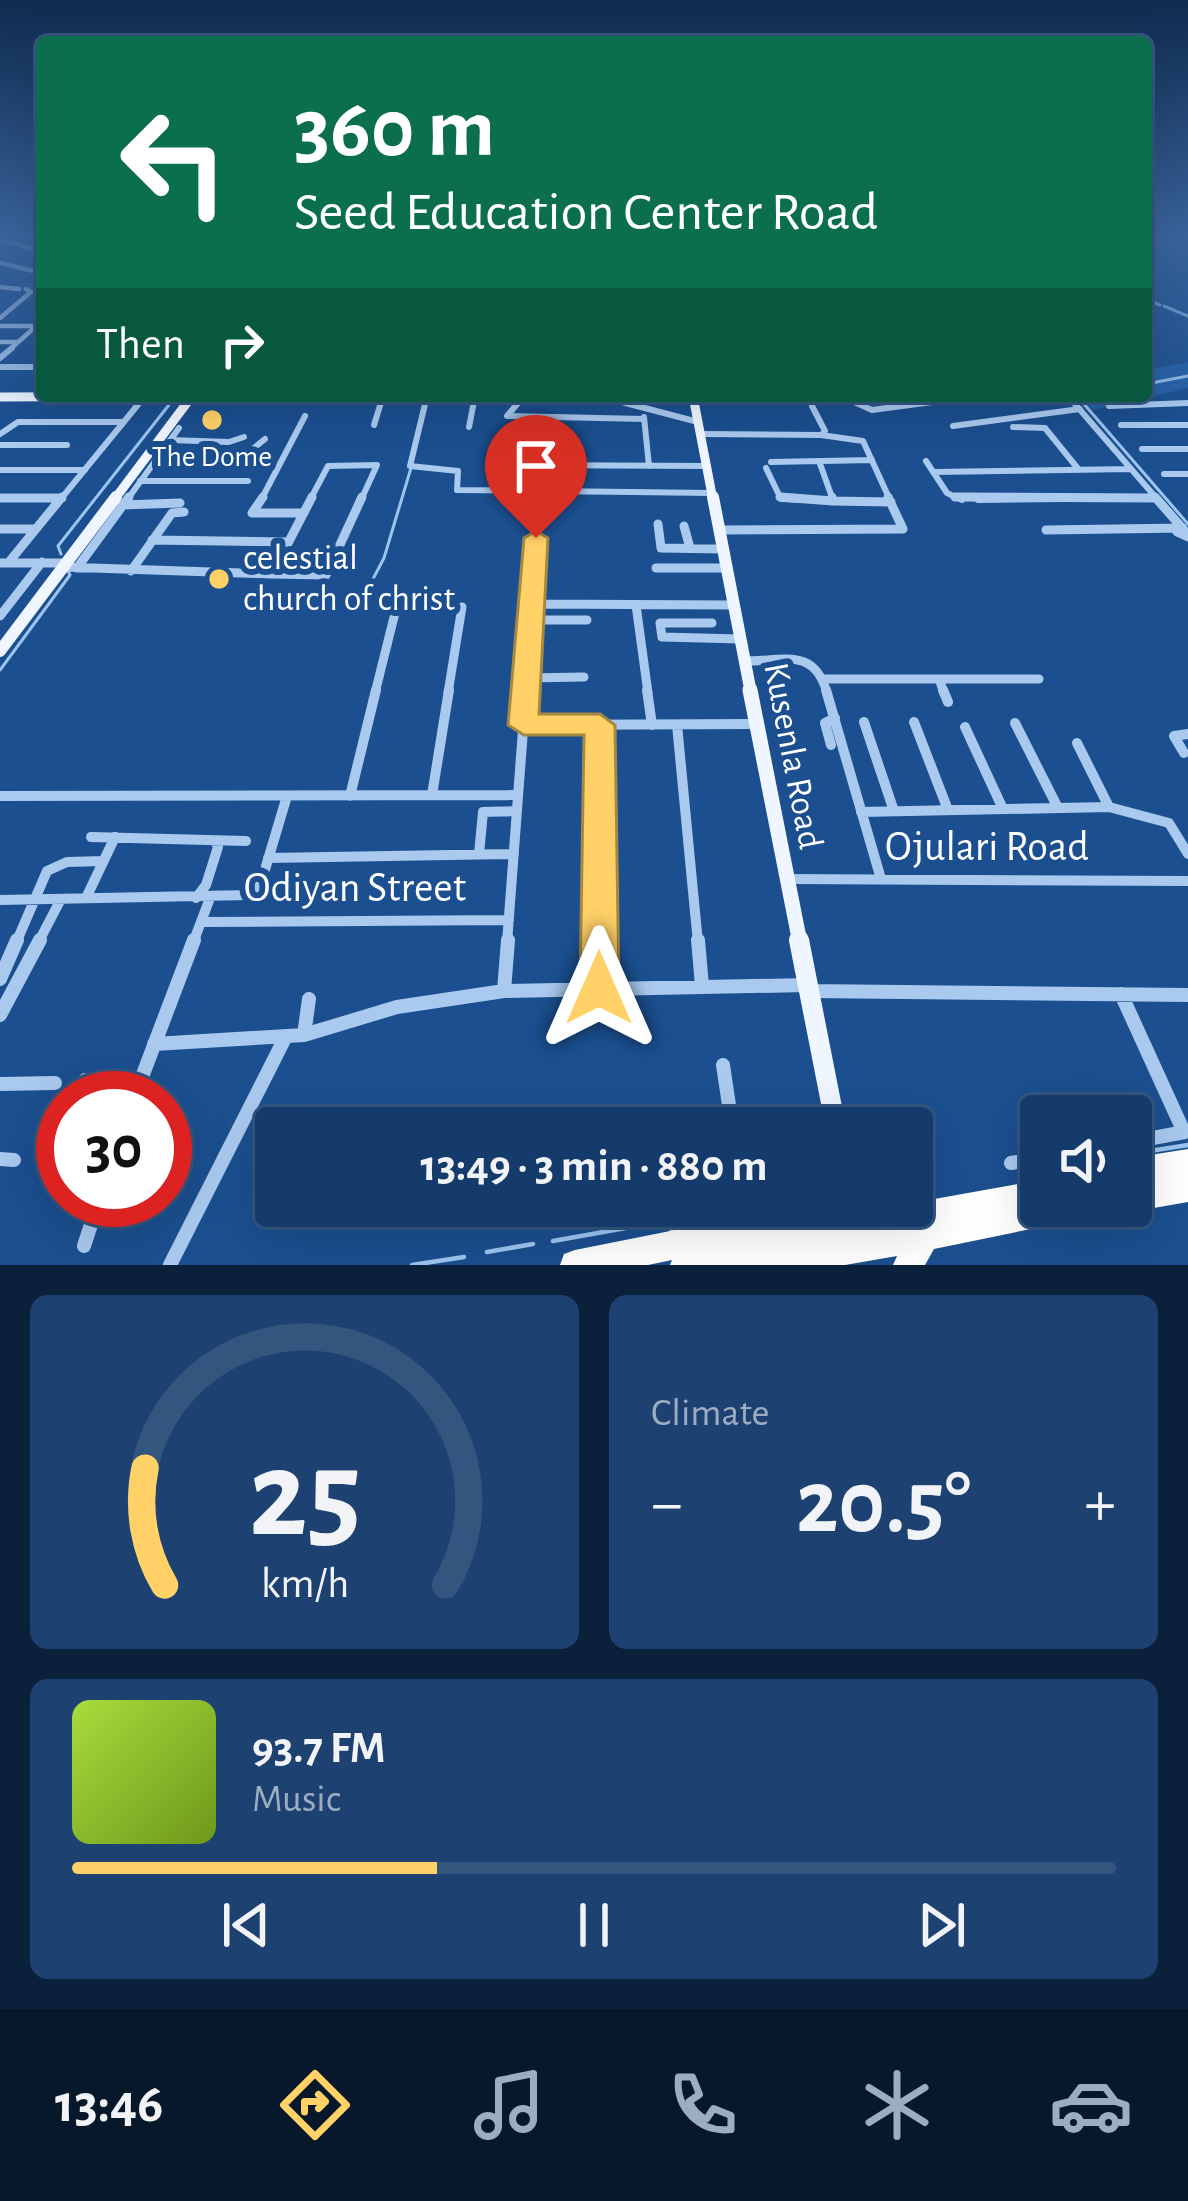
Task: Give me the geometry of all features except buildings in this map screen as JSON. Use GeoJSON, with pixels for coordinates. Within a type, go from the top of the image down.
{"type":"FeatureCollection","features":[{"type":"Feature","properties":{"kind":"highway"},"geometry":{"type":"LineString","coordinates":[[1152,1169],[1188,1163]]}},
{"type":"Feature","properties":{"kind":"highway"},"geometry":{"type":"LineString","coordinates":[[1152,1194],[1188,1188]]}},
{"type":"Feature","properties":{"kind":"highway"},"geometry":{"type":"LineString","coordinates":[[933,1202],[1020,1192]]}},
{"type":"Feature","properties":{"kind":"highway"},"geometry":{"type":"LineString","coordinates":[[729,1265],[1020,1194]]}},
{"type":"Feature","properties":{"kind":"highway"},"geometry":{"type":"LineString","coordinates":[[575,1265],[701,1256],[860,1231],[926,1235],[1020,1218]]}},
{"type":"Feature","properties":{"kind":"highway"},"geometry":{"type":"LineString","coordinates":[[679,1255],[765,1227]]}},
{"type":"Feature","properties":{"kind":"highway"},"geometry":{"type":"LineString","coordinates":[[908,1265],[926,1235]]}},
{"type":"Feature","properties":{"kind":"main road"},"geometry":{"type":"LineString","coordinates":[[0,398],[36,398]]}},
{"type":"Feature","properties":{"kind":"main road"},"geometry":{"type":"LineString","coordinates":[[0,640],[66,565],[184,402]]}},
{"type":"Feature","properties":{"kind":"main road"},"geometry":{"type":"LineString","coordinates":[[0,651],[164,440],[185,402]]}},
{"type":"Feature","properties":{"kind":"main road","name":"Kusenla Road"},"geometry":{"type":"LineString","coordinates":[[694,402],[832,1107]]}},
{"type":"Feature","properties":{"kind":"street"},"geometry":{"type":"LineString","coordinates":[[0,322],[30,293]]}},
{"type":"Feature","properties":{"kind":"street"},"geometry":{"type":"LineString","coordinates":[[0,322],[36,324]]}},
{"type":"Feature","properties":{"kind":"street"},"geometry":{"type":"LineString","coordinates":[[0,362],[36,327]]}},
{"type":"Feature","properties":{"kind":"street"},"geometry":{"type":"LineString","coordinates":[[0,342],[18,342]]}},
{"type":"Feature","properties":{"kind":"street"},"geometry":{"type":"LineString","coordinates":[[0,362],[36,365]]}},
{"type":"Feature","properties":{"kind":"street"},"geometry":{"type":"LineString","coordinates":[[4,562],[141,402]]}},
{"type":"Feature","properties":{"kind":"street"},"geometry":{"type":"LineString","coordinates":[[374,425],[381,402]]}},
{"type":"Feature","properties":{"kind":"street"},"geometry":{"type":"LineString","coordinates":[[426,402],[410,466],[458,471],[457,490],[712,493]]}},
{"type":"Feature","properties":{"kind":"street"},"geometry":{"type":"LineString","coordinates":[[469,427],[474,402]]}},
{"type":"Feature","properties":{"kind":"street"},"geometry":{"type":"LineString","coordinates":[[519,402],[508,416],[643,415]]}},
{"type":"Feature","properties":{"kind":"street"},"geometry":{"type":"LineString","coordinates":[[616,402],[643,415],[699,428],[860,438],[904,529],[719,530]]}},
{"type":"Feature","properties":{"kind":"street"},"geometry":{"type":"LineString","coordinates":[[854,402],[872,410],[920,402]]}},
{"type":"Feature","properties":{"kind":"street"},"geometry":{"type":"LineString","coordinates":[[1074,402],[1186,534]]}},
{"type":"Feature","properties":{"kind":"street"},"geometry":{"type":"LineString","coordinates":[[1109,406],[1188,404]]}},
{"type":"Feature","properties":{"kind":"street"},"geometry":{"type":"LineString","coordinates":[[812,406],[825,431],[821,435]]}},
{"type":"Feature","properties":{"kind":"street"},"geometry":{"type":"LineString","coordinates":[[953,426],[1080,409]]}},
{"type":"Feature","properties":{"kind":"street"},"geometry":{"type":"LineString","coordinates":[[643,415],[649,466]]}},
{"type":"Feature","properties":{"kind":"street"},"geometry":{"type":"LineString","coordinates":[[304,513],[252,513],[277,476],[305,416]]}},
{"type":"Feature","properties":{"kind":"street"},"geometry":{"type":"LineString","coordinates":[[0,434],[18,422],[124,422]]}},
{"type":"Feature","properties":{"kind":"street"},"geometry":{"type":"LineString","coordinates":[[1121,425],[1188,425]]}},
{"type":"Feature","properties":{"kind":"street"},"geometry":{"type":"LineString","coordinates":[[66,565],[122,506],[164,440],[178,428]]}},
{"type":"Feature","properties":{"kind":"street"},"geometry":{"type":"LineString","coordinates":[[1012,428],[1045,428],[1079,470]]}},
{"type":"Feature","properties":{"kind":"street"},"geometry":{"type":"LineString","coordinates":[[164,440],[229,442],[244,437]]}},
{"type":"Feature","properties":{"kind":"street"},"geometry":{"type":"LineString","coordinates":[[238,461],[265,439]]}},
{"type":"Feature","properties":{"kind":"street"},"geometry":{"type":"LineString","coordinates":[[0,445],[67,445]]}},
{"type":"Feature","properties":{"kind":"street"},"geometry":{"type":"LineString","coordinates":[[1142,449],[1188,449]]}},
{"type":"Feature","properties":{"kind":"street"},"geometry":{"type":"LineString","coordinates":[[155,460],[266,465]]}},
{"type":"Feature","properties":{"kind":"street"},"geometry":{"type":"LineString","coordinates":[[872,460],[768,465],[781,499],[891,502]]}},
{"type":"Feature","properties":{"kind":"street"},"geometry":{"type":"LineString","coordinates":[[819,461],[832,501]]}},
{"type":"Feature","properties":{"kind":"street"},"geometry":{"type":"LineString","coordinates":[[926,461],[947,494],[962,500],[1156,497]]}},
{"type":"Feature","properties":{"kind":"street"},"geometry":{"type":"LineString","coordinates":[[4,562],[131,571],[272,574],[326,575],[377,465],[328,466],[272,574]]}},
{"type":"Feature","properties":{"kind":"street"},"geometry":{"type":"LineString","coordinates":[[510,492],[516,466],[706,466]]}},
{"type":"Feature","properties":{"kind":"street"},"geometry":{"type":"LineString","coordinates":[[932,472],[1131,469]]}},
{"type":"Feature","properties":{"kind":"street"},"geometry":{"type":"LineString","coordinates":[[0,470],[85,470]]}},
{"type":"Feature","properties":{"kind":"street"},"geometry":{"type":"LineString","coordinates":[[1164,474],[1188,474]]}},
{"type":"Feature","properties":{"kind":"street"},"geometry":{"type":"LineString","coordinates":[[140,482],[248,481]]}},
{"type":"Feature","properties":{"kind":"street"},"geometry":{"type":"LineString","coordinates":[[504,991],[537,492]]}},
{"type":"Feature","properties":{"kind":"street"},"geometry":{"type":"LineString","coordinates":[[0,499],[62,498]]}},
{"type":"Feature","properties":{"kind":"street"},"geometry":{"type":"LineString","coordinates":[[122,506],[182,508],[172,513],[131,571]]}},
{"type":"Feature","properties":{"kind":"street"},"geometry":{"type":"LineString","coordinates":[[658,524],[662,548],[722,549]]}},
{"type":"Feature","properties":{"kind":"street"},"geometry":{"type":"LineString","coordinates":[[684,526],[690,548]]}},
{"type":"Feature","properties":{"kind":"street"},"geometry":{"type":"LineString","coordinates":[[0,529],[36,529]]}},
{"type":"Feature","properties":{"kind":"street"},"geometry":{"type":"LineString","coordinates":[[1046,530],[1186,534]]}},
{"type":"Feature","properties":{"kind":"street"},"geometry":{"type":"LineString","coordinates":[[152,540],[287,542]]}},
{"type":"Feature","properties":{"kind":"street"},"geometry":{"type":"LineString","coordinates":[[0,616],[42,562]]}},
{"type":"Feature","properties":{"kind":"street"},"geometry":{"type":"LineString","coordinates":[[656,568],[726,568]]}},
{"type":"Feature","properties":{"kind":"street"},"geometry":{"type":"LineString","coordinates":[[350,796],[398,601]]}},
{"type":"Feature","properties":{"kind":"street"},"geometry":{"type":"LineString","coordinates":[[532,604],[733,605]]}},
{"type":"Feature","properties":{"kind":"street"},"geometry":{"type":"LineString","coordinates":[[584,605],[587,637]]}},
{"type":"Feature","properties":{"kind":"street"},"geometry":{"type":"LineString","coordinates":[[637,605],[652,724]]}},
{"type":"Feature","properties":{"kind":"street"},"geometry":{"type":"LineString","coordinates":[[432,795],[462,607]]}},
{"type":"Feature","properties":{"kind":"street"},"geometry":{"type":"LineString","coordinates":[[538,620],[586,620]]}},
{"type":"Feature","properties":{"kind":"street"},"geometry":{"type":"LineString","coordinates":[[712,623],[660,623],[660,631],[662,637],[740,638]]}},
{"type":"Feature","properties":{"kind":"street"},"geometry":{"type":"LineString","coordinates":[[638,633],[660,631]]}},
{"type":"Feature","properties":{"kind":"street"},"geometry":{"type":"LineString","coordinates":[[744,662],[814,662],[824,679],[880,879]]}},
{"type":"Feature","properties":{"kind":"street"},"geometry":{"type":"LineString","coordinates":[[526,678],[584,677]]}},
{"type":"Feature","properties":{"kind":"street"},"geometry":{"type":"LineString","coordinates":[[824,679],[1039,679]]}},
{"type":"Feature","properties":{"kind":"street"},"geometry":{"type":"LineString","coordinates":[[939,679],[948,702]]}},
{"type":"Feature","properties":{"kind":"street"},"geometry":{"type":"LineString","coordinates":[[831,745],[825,723],[835,718]]}},
{"type":"Feature","properties":{"kind":"street"},"geometry":{"type":"LineString","coordinates":[[864,722],[893,811]]}},
{"type":"Feature","properties":{"kind":"street"},"geometry":{"type":"LineString","coordinates":[[914,722],[948,810]]}},
{"type":"Feature","properties":{"kind":"street"},"geometry":{"type":"LineString","coordinates":[[1015,723],[1058,808]]}},
{"type":"Feature","properties":{"kind":"street"},"geometry":{"type":"LineString","coordinates":[[677,724],[701,986]]}},
{"type":"Feature","properties":{"kind":"street"},"geometry":{"type":"LineString","coordinates":[[524,725],[756,724]]}},
{"type":"Feature","properties":{"kind":"street"},"geometry":{"type":"LineString","coordinates":[[599,988],[600,725]]}},
{"type":"Feature","properties":{"kind":"street"},"geometry":{"type":"LineString","coordinates":[[965,727],[1003,809]]}},
{"type":"Feature","properties":{"kind":"street"},"geometry":{"type":"LineString","coordinates":[[1184,753],[1174,736],[1188,734]]}},
{"type":"Feature","properties":{"kind":"street"},"geometry":{"type":"LineString","coordinates":[[1077,743],[1109,807]]}},
{"type":"Feature","properties":{"kind":"street"},"geometry":{"type":"LineString","coordinates":[[0,796],[518,795]]}},
{"type":"Feature","properties":{"kind":"street"},"geometry":{"type":"LineString","coordinates":[[0,900],[249,895],[261,883],[287,796]]}},
{"type":"Feature","properties":{"kind":"street"},"geometry":{"type":"LineString","coordinates":[[861,812],[1109,807],[1169,823],[1188,854]]}},
{"type":"Feature","properties":{"kind":"street"},"geometry":{"type":"LineString","coordinates":[[479,854],[483,812],[517,811]]}},
{"type":"Feature","properties":{"kind":"street"},"geometry":{"type":"LineString","coordinates":[[92,837],[246,841]]}},
{"type":"Feature","properties":{"kind":"street"},"geometry":{"type":"LineString","coordinates":[[86,898],[115,837]]}},
{"type":"Feature","properties":{"kind":"street"},"geometry":{"type":"LineString","coordinates":[[144,1071],[202,922],[203,898],[218,847],[215,841]]}},
{"type":"Feature","properties":{"kind":"street"},"geometry":{"type":"LineString","coordinates":[[268,858],[514,854]]}},
{"type":"Feature","properties":{"kind":"street"},"geometry":{"type":"LineString","coordinates":[[0,979],[52,866],[104,861]]}},
{"type":"Feature","properties":{"kind":"street","name":"Ojulari Road"},"geometry":{"type":"LineString","coordinates":[[786,878],[1188,881]]}},
{"type":"Feature","properties":{"kind":"street"},"geometry":{"type":"LineString","coordinates":[[0,1015],[61,899]]}},
{"type":"Feature","properties":{"kind":"street","name":"Odiyan Street"},"geometry":{"type":"LineString","coordinates":[[202,922],[509,920]]}},
{"type":"Feature","properties":{"kind":"street"},"geometry":{"type":"LineString","coordinates":[[16,949],[35,950]]}},
{"type":"Feature","properties":{"kind":"street"},"geometry":{"type":"LineString","coordinates":[[154,1044],[304,1036],[398,1007],[504,991],[701,986],[1188,994]]}},
{"type":"Feature","properties":{"kind":"street"},"geometry":{"type":"LineString","coordinates":[[1121,994],[1186,1132],[1152,1138]]}},
{"type":"Feature","properties":{"kind":"street"},"geometry":{"type":"LineString","coordinates":[[304,1036],[308,1000]]}},
{"type":"Feature","properties":{"kind":"street"},"geometry":{"type":"LineString","coordinates":[[170,1265],[285,1037]]}},
{"type":"Feature","properties":{"kind":"street"},"geometry":{"type":"LineString","coordinates":[[723,1065],[729,1107]]}},
{"type":"Feature","properties":{"kind":"street"},"geometry":{"type":"LineString","coordinates":[[0,1084],[36,1083]]}},
{"type":"Feature","properties":{"kind":"street"},"geometry":{"type":"LineString","coordinates":[[1011,1163],[1020,1162]]}},
{"type":"Feature","properties":{"kind":"street"},"geometry":{"type":"LineString","coordinates":[[83,1246],[90,1227]]}},
{"type":"Feature","properties":{"kind":"street"},"geometry":{"type":"LineString","coordinates":[[679,1227],[675,1228],[679,1255]]}},
{"type":"Feature","properties":{"kind":"shaded area"},"geometry":{"type":"Polygon","coordinates":[[[1188,362],[1188,388],[1152,396],[1152,369],[1188,362]]]}},
{"type":"Feature","properties":{"kind":"shaded area"},"geometry":{"type":"Polygon","coordinates":[[[1085,402],[1128,402],[1093,410],[1085,402]]]}},
{"type":"Feature","properties":{"kind":"waterway"},"geometry":{"type":"LineString","coordinates":[[1152,302],[1160,305]]}},
{"type":"Feature","properties":{"kind":"waterway"},"geometry":{"type":"LineString","coordinates":[[1164,306],[1188,316]]}},
{"type":"Feature","properties":{"kind":"waterway"},"geometry":{"type":"LineString","coordinates":[[1152,383],[1188,376]]}},
{"type":"Feature","properties":{"kind":"waterway"},"geometry":{"type":"LineString","coordinates":[[61,554],[58,546],[171,402]]}},
{"type":"Feature","properties":{"kind":"waterway"},"geometry":{"type":"LineString","coordinates":[[1082,402],[1188,524]]}},
{"type":"Feature","properties":{"kind":"waterway"},"geometry":{"type":"LineString","coordinates":[[363,598],[384,558],[411,468]]}},
{"type":"Feature","properties":{"kind":"waterway"},"geometry":{"type":"LineString","coordinates":[[0,670],[70,575],[68,571]]}},
{"type":"Feature","properties":{"kind":"waterway"},"geometry":{"type":"LineString","coordinates":[[1152,1151],[1188,1145]]}},
{"type":"Feature","properties":{"kind":"waterway"},"geometry":{"type":"LineString","coordinates":[[553,1241],[631,1227]]}},
{"type":"Feature","properties":{"kind":"waterway"},"geometry":{"type":"LineString","coordinates":[[487,1252],[533,1244]]}},
{"type":"Feature","properties":{"kind":"waterway"},"geometry":{"type":"LineString","coordinates":[[412,1265],[464,1257]]}},
{"type":"Feature","properties":{"kind":"place","name":"The Dome"},"geometry":{"type":"Point","coordinates":[212,420]}},
{"type":"Feature","properties":{"kind":"place","name":"celestial church of christ"},"geometry":{"type":"Point","coordinates":[219,579]}},
{"type":"Feature","properties":{"kind":"route"},"geometry":{"type":"LineString","coordinates":[[536,538],[524,725],[600,725],[599,988]]}}]}
